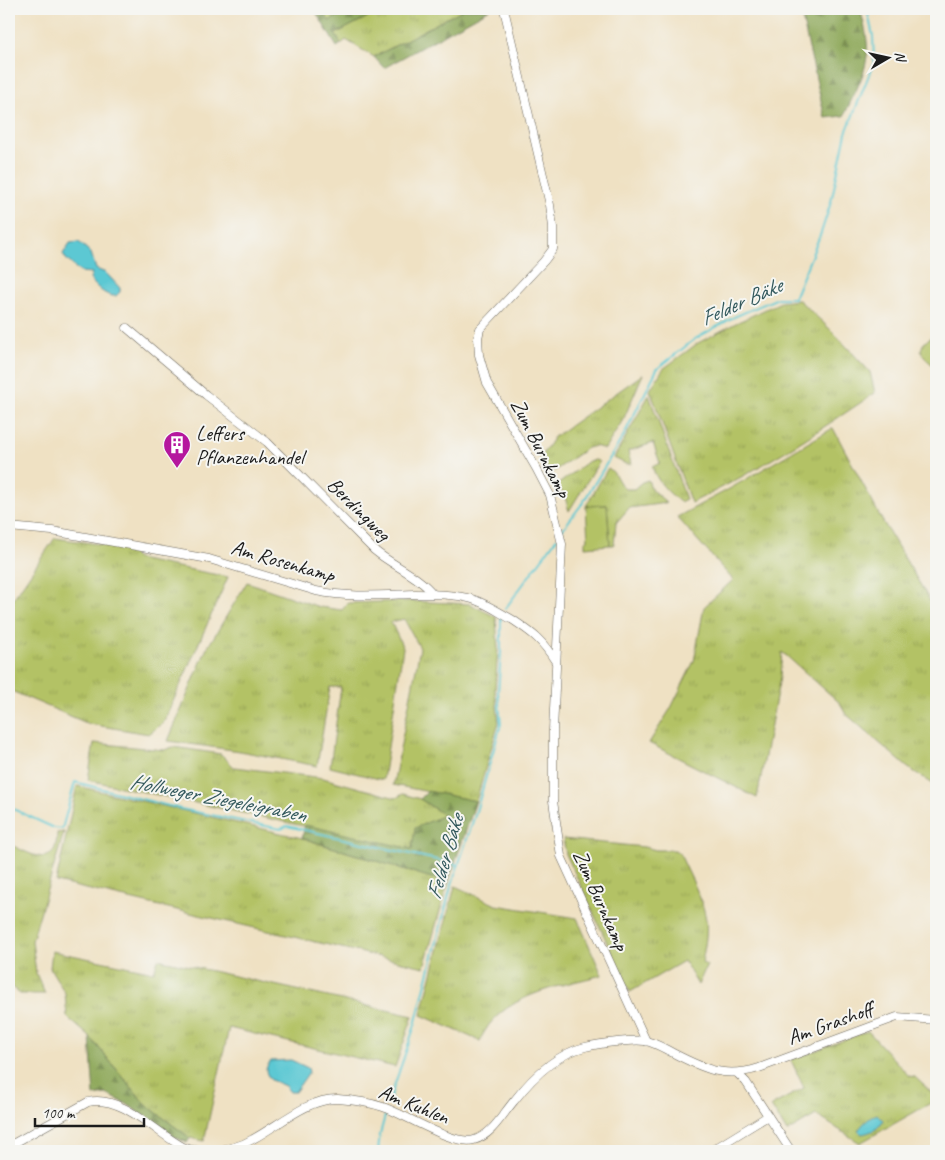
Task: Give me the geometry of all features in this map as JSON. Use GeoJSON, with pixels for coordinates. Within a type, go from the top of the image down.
{"type":"FeatureCollection","features":[{"type":"Feature","properties":{"kind":"street","name":"Zum Burnkamp"},"geometry":{"type":"LineString","coordinates":[[504,9],[550,205],[553,226],[553,249],[480,329],[478,338],[479,355],[488,383],[550,495],[562,544],[553,730],[553,801],[561,856],[646,1041]]}},
{"type":"Feature","properties":{"kind":"street","name":"Berdingweg"},"geometry":{"type":"LineString","coordinates":[[127,328],[206,395],[267,442],[374,550],[427,586],[433,594]]}},
{"type":"Feature","properties":{"kind":"street","name":"Am Rosenkamp"},"geometry":{"type":"LineString","coordinates":[[9,527],[52,531],[201,557],[330,594],[350,596],[433,594],[474,599],[507,617],[539,639],[556,662]]}},
{"type":"Feature","properties":{"kind":"street"},"geometry":{"type":"LineString","coordinates":[[539,639],[548,639],[557,631]]}},
{"type":"Feature","properties":{"kind":"street","name":"Am Grashoff"},"geometry":{"type":"LineString","coordinates":[[738,1074],[898,1017],[936,1020]]}},
{"type":"Feature","properties":{"kind":"street"},"geometry":{"type":"LineString","coordinates":[[468,1151],[467,1142],[483,1137],[532,1080],[568,1053],[584,1047],[646,1041],[706,1068],[738,1074],[746,1082],[791,1151]]}},
{"type":"Feature","properties":{"kind":"street"},"geometry":{"type":"LineString","coordinates":[[746,1082],[751,1070]]}},
{"type":"Feature","properties":{"kind":"street","name":"Am Kuhlen"},"geometry":{"type":"LineString","coordinates":[[210,1151],[240,1146],[297,1112],[326,1100],[336,1099],[357,1101],[383,1107],[435,1131],[467,1142]]}},
{"type":"Feature","properties":{"kind":"street"},"geometry":{"type":"LineString","coordinates":[[9,1146],[88,1102],[98,1100],[118,1104],[183,1147],[204,1151]]}},
{"type":"Feature","properties":{"kind":"street"},"geometry":{"type":"LineString","coordinates":[[711,1151],[768,1116]]}},
{"type":"Feature","properties":{"kind":"green space"},"geometry":{"type":"Polygon","coordinates":[[[314,9],[321,9],[329,21],[351,9],[383,9],[335,34],[341,44],[337,47],[314,9]]]}},
{"type":"Feature","properties":{"kind":"green space"},"geometry":{"type":"Polygon","coordinates":[[[321,9],[351,9],[329,21],[321,9]]]}},
{"type":"Feature","properties":{"kind":"green space"},"geometry":{"type":"Polygon","coordinates":[[[383,9],[464,9],[374,57],[346,40],[341,44],[335,34],[383,9]]]}},
{"type":"Feature","properties":{"kind":"green space"},"geometry":{"type":"Polygon","coordinates":[[[464,9],[490,9],[384,68],[374,57],[464,9]]]}},
{"type":"Feature","properties":{"kind":"green space"},"geometry":{"type":"Polygon","coordinates":[[[800,9],[860,9],[867,39],[866,64],[844,116],[825,118],[800,9]]]}},
{"type":"Feature","properties":{"kind":"green space"},"geometry":{"type":"Polygon","coordinates":[[[799,300],[833,332],[870,372],[875,393],[785,451],[691,503],[650,390],[663,369],[698,343],[781,302],[799,300]]]}},
{"type":"Feature","properties":{"kind":"green space"},"geometry":{"type":"Polygon","coordinates":[[[936,332],[936,368],[924,357],[921,350],[923,344],[936,332]]]}},
{"type":"Feature","properties":{"kind":"green space"},"geometry":{"type":"Polygon","coordinates":[[[643,374],[624,418],[605,449],[595,446],[587,448],[550,474],[540,458],[554,437],[643,374]]]}},
{"type":"Feature","properties":{"kind":"green space"},"geometry":{"type":"Polygon","coordinates":[[[649,395],[686,499],[680,502],[663,486],[654,473],[652,467],[660,463],[653,443],[628,451],[631,464],[626,464],[614,458],[649,395]]]}},
{"type":"Feature","properties":{"kind":"green space"},"geometry":{"type":"Polygon","coordinates":[[[833,428],[882,520],[936,611],[936,786],[907,767],[845,713],[840,703],[782,652],[780,677],[757,798],[649,743],[671,708],[694,661],[704,607],[733,580],[677,517],[731,488],[833,428]]]}},
{"type":"Feature","properties":{"kind":"green space"},"geometry":{"type":"Polygon","coordinates":[[[596,460],[599,462],[569,511],[564,494],[557,485],[589,461],[596,460]]]}},
{"type":"Feature","properties":{"kind":"green space"},"geometry":{"type":"Polygon","coordinates":[[[608,468],[625,489],[634,489],[642,482],[648,480],[652,490],[667,503],[629,508],[616,523],[614,545],[610,545],[607,505],[586,506],[608,468]]]}},
{"type":"Feature","properties":{"kind":"green space"},"geometry":{"type":"Polygon","coordinates":[[[607,505],[610,545],[585,547],[585,541],[588,540],[586,506],[607,505]]]}},
{"type":"Feature","properties":{"kind":"green space"},"geometry":{"type":"Polygon","coordinates":[[[55,538],[126,548],[137,559],[228,577],[164,722],[149,734],[89,724],[9,690],[9,605],[55,538]]]}},
{"type":"Feature","properties":{"kind":"green space"},"geometry":{"type":"Polygon","coordinates":[[[247,582],[319,607],[342,610],[348,603],[408,601],[470,604],[496,617],[498,649],[495,690],[499,722],[476,801],[393,785],[420,648],[404,619],[391,622],[403,648],[383,780],[330,767],[341,687],[330,687],[317,766],[240,751],[168,741],[206,650],[247,582]]]}},
{"type":"Feature","properties":{"kind":"green space"},"geometry":{"type":"Polygon","coordinates":[[[94,743],[164,750],[173,747],[221,754],[234,767],[323,778],[396,798],[403,794],[420,799],[444,815],[412,849],[88,780],[94,743]]]}},
{"type":"Feature","properties":{"kind":"green space"},"geometry":{"type":"Polygon","coordinates":[[[77,786],[302,838],[448,883],[424,967],[56,882],[77,786]]]}},
{"type":"Feature","properties":{"kind":"green space"},"geometry":{"type":"Polygon","coordinates":[[[428,791],[476,801],[448,883],[302,838],[305,825],[412,849],[415,828],[444,815],[420,799],[428,791]]]}},
{"type":"Feature","properties":{"kind":"green space"},"geometry":{"type":"Polygon","coordinates":[[[64,832],[32,941],[36,973],[45,994],[20,994],[9,985],[9,844],[33,855],[47,856],[56,845],[57,833],[64,832]]]}},
{"type":"Feature","properties":{"kind":"green space"},"geometry":{"type":"Polygon","coordinates":[[[563,839],[644,847],[656,850],[675,850],[680,854],[699,895],[706,920],[706,937],[702,963],[707,965],[698,985],[684,961],[630,992],[566,854],[563,839]]]}},
{"type":"Feature","properties":{"kind":"green space"},"geometry":{"type":"Polygon","coordinates":[[[455,886],[496,905],[577,918],[602,975],[568,983],[515,1003],[489,1025],[480,1041],[421,1015],[455,886]]]}},
{"type":"Feature","properties":{"kind":"green space"},"geometry":{"type":"Polygon","coordinates":[[[52,951],[154,972],[158,959],[413,1016],[395,1067],[229,1028],[204,1141],[190,1138],[145,1104],[90,1037],[67,1017],[65,993],[50,968],[52,951]]]}},
{"type":"Feature","properties":{"kind":"green space"},"geometry":{"type":"Polygon","coordinates":[[[868,1031],[909,1076],[915,1077],[936,1097],[936,1100],[860,1143],[816,1115],[787,1132],[771,1106],[804,1088],[791,1060],[868,1031]]]}},
{"type":"Feature","properties":{"kind":"green space"},"geometry":{"type":"Polygon","coordinates":[[[90,1037],[145,1104],[190,1138],[187,1143],[165,1132],[127,1104],[106,1094],[94,1096],[90,1037]]]}},
{"type":"Feature","properties":{"kind":"water"},"geometry":{"type":"Polygon","coordinates":[[[79,242],[91,253],[96,269],[106,273],[120,288],[120,292],[116,296],[101,291],[90,279],[92,273],[80,272],[66,259],[63,254],[70,243],[79,242]]]}},
{"type":"Feature","properties":{"kind":"water"},"geometry":{"type":"Polygon","coordinates":[[[291,1060],[308,1068],[309,1072],[295,1092],[290,1092],[285,1086],[271,1080],[266,1070],[271,1061],[291,1060]]]}},
{"type":"Feature","properties":{"kind":"water"},"geometry":{"type":"Polygon","coordinates":[[[877,1114],[883,1120],[877,1128],[862,1134],[858,1131],[866,1121],[877,1114]]]}},
{"type":"Feature","properties":{"kind":"waterway"},"geometry":{"type":"LineString","coordinates":[[12,33],[14,9]]}},
{"type":"Feature","properties":{"kind":"waterway","name":"Felder Bäke"},"geometry":{"type":"LineString","coordinates":[[562,530],[582,504],[624,435],[657,369],[695,339],[734,317],[778,298],[794,298],[821,233],[831,202],[846,133],[874,62],[873,36],[867,9]]}},
{"type":"Feature","properties":{"kind":"waterway","name":"Felder Bäke"},"geometry":{"type":"LineString","coordinates":[[505,609],[557,538]]}},
{"type":"Feature","properties":{"kind":"waterway","name":"Felder Bäke"},"geometry":{"type":"LineString","coordinates":[[389,1101],[415,1025],[450,890],[475,815],[501,724],[498,692],[501,617]]}},
{"type":"Feature","properties":{"kind":"waterway","name":"Hollweger Ziegeleigraben"},"geometry":{"type":"LineString","coordinates":[[9,807],[54,828],[62,829],[75,782],[181,809],[281,829],[287,826],[459,865]]}},
{"type":"Feature","properties":{"kind":"waterway","name":"Felder Bäke"},"geometry":{"type":"LineString","coordinates":[[378,1151],[385,1116]]}},
{"type":"Feature","properties":{"kind":"place","name":"Leffers Pflanzenhandel"},"geometry":{"type":"Point","coordinates":[177,469]}}]}
